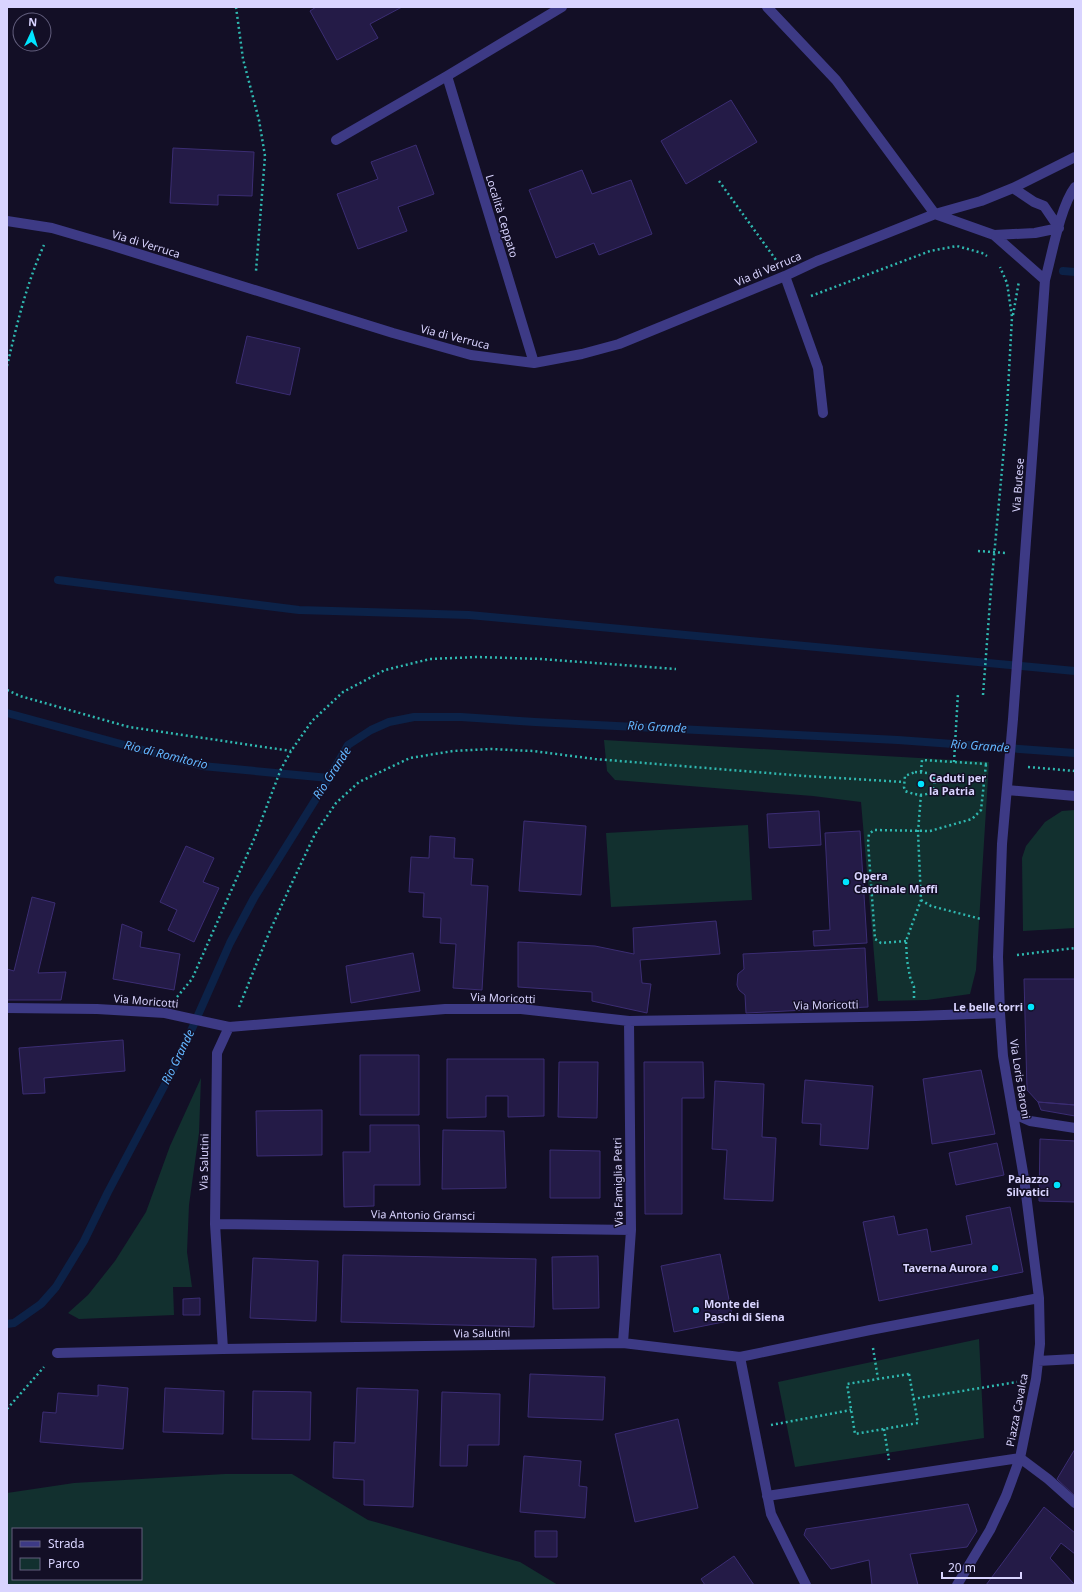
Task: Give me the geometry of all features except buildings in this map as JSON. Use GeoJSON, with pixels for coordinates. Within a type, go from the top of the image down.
{"type":"FeatureCollection","features":[{"type":"Feature","properties":{"kind":"street"},"geometry":{"type":"LineString","coordinates":[[336,140],[562,7]]}},
{"type":"Feature","properties":{"kind":"street"},"geometry":{"type":"LineString","coordinates":[[767,7],[836,80],[935,214],[994,235],[1045,280]]}},
{"type":"Feature","properties":{"kind":"street","name":"Località Ceppato"},"geometry":{"type":"LineString","coordinates":[[447,76],[534,363]]}},
{"type":"Feature","properties":{"kind":"street","name":"Via di Verruca"},"geometry":{"type":"LineString","coordinates":[[7,221],[52,228],[393,333],[471,355],[534,363],[582,354],[619,344],[785,276],[817,261],[935,214],[981,201],[1013,188],[1075,157]]}},
{"type":"Feature","properties":{"kind":"street","name":"Via Butese"},"geometry":{"type":"LineString","coordinates":[[1007,790],[1045,280],[1070,193],[1075,187]]}},
{"type":"Feature","properties":{"kind":"street"},"geometry":{"type":"LineString","coordinates":[[994,235],[1035,233],[1059,228],[1044,206],[1034,202],[1013,188]]}},
{"type":"Feature","properties":{"kind":"street"},"geometry":{"type":"LineString","coordinates":[[785,276],[818,368],[823,413]]}},
{"type":"Feature","properties":{"kind":"street"},"geometry":{"type":"LineString","coordinates":[[1007,790],[1075,796]]}},
{"type":"Feature","properties":{"kind":"street","name":"Via Loris Baroni"},"geometry":{"type":"LineString","coordinates":[[1007,790],[1002,844],[998,957],[1002,1056],[1014,1114],[1024,1178],[1039,1298]]}},
{"type":"Feature","properties":{"kind":"street","name":"Via Moricotti"},"geometry":{"type":"LineString","coordinates":[[7,1008],[97,1009],[168,1013],[229,1027],[445,1009],[521,1009],[628,1021],[1000,1013]]}},
{"type":"Feature","properties":{"kind":"street","name":"Via Famiglia Petri"},"geometry":{"type":"LineString","coordinates":[[624,1343],[631,1230],[628,1021]]}},
{"type":"Feature","properties":{"kind":"street","name":"Via Salutini"},"geometry":{"type":"LineString","coordinates":[[223,1349],[215,1224],[217,1053],[229,1027]]}},
{"type":"Feature","properties":{"kind":"street"},"geometry":{"type":"LineString","coordinates":[[1014,1114],[1030,1121],[1075,1128]]}},
{"type":"Feature","properties":{"kind":"street","name":"Via Antonio Gramsci"},"geometry":{"type":"LineString","coordinates":[[215,1224],[631,1230]]}},
{"type":"Feature","properties":{"kind":"street"},"geometry":{"type":"LineString","coordinates":[[806,1585],[785,1546],[771,1514],[740,1357],[870,1330],[1039,1298]]}},
{"type":"Feature","properties":{"kind":"street","name":"Piazza Cavalca"},"geometry":{"type":"LineString","coordinates":[[767,1496],[1020,1458],[1036,1379],[1040,1344],[1039,1298]]}},
{"type":"Feature","properties":{"kind":"street","name":"Via Salutini"},"geometry":{"type":"LineString","coordinates":[[57,1353],[624,1343],[740,1357]]}},
{"type":"Feature","properties":{"kind":"street"},"geometry":{"type":"LineString","coordinates":[[1038,1361],[1075,1359]]}},
{"type":"Feature","properties":{"kind":"street"},"geometry":{"type":"LineString","coordinates":[[957,1585],[990,1530],[1006,1496],[1020,1458],[1048,1479],[1075,1503]]}},
{"type":"Feature","properties":{"kind":"path"},"geometry":{"type":"LineString","coordinates":[[236,7],[243,59],[259,120],[265,156],[256,291]]}},
{"type":"Feature","properties":{"kind":"path"},"geometry":{"type":"LineString","coordinates":[[719,181],[785,276]]}},
{"type":"Feature","properties":{"kind":"path"},"geometry":{"type":"LineString","coordinates":[[7,366],[19,315],[32,271],[52,228]]}},
{"type":"Feature","properties":{"kind":"path"},"geometry":{"type":"LineString","coordinates":[[794,302],[930,251],[957,246],[982,253],[993,260]]}},
{"type":"Feature","properties":{"kind":"path"},"geometry":{"type":"LineString","coordinates":[[983,695],[994,552],[1006,426],[1012,317],[1007,282],[999,263]]}},
{"type":"Feature","properties":{"kind":"path"},"geometry":{"type":"LineString","coordinates":[[978,551],[1025,555]]}},
{"type":"Feature","properties":{"kind":"path"},"geometry":{"type":"LineString","coordinates":[[168,1013],[192,979],[255,837],[281,769],[291,751],[312,721],[343,692],[384,670],[430,659],[477,657],[506,658],[676,669]]}},
{"type":"Feature","properties":{"kind":"path"},"geometry":{"type":"LineString","coordinates":[[7,690],[20,696],[130,727],[291,751]]}},
{"type":"Feature","properties":{"kind":"path"},"geometry":{"type":"LineString","coordinates":[[954,762],[958,693]]}},
{"type":"Feature","properties":{"kind":"path"},"geometry":{"type":"LineString","coordinates":[[229,1027],[243,1000],[269,933],[315,834],[336,803],[359,782],[410,758],[453,751],[492,749],[533,751],[596,759],[904,782]]}},
{"type":"Feature","properties":{"kind":"path"},"geometry":{"type":"LineString","coordinates":[[906,941],[881,943],[875,939],[868,842],[869,834],[874,830],[930,832],[972,819],[981,810],[986,764],[922,760],[921,772]]}},
{"type":"Feature","properties":{"kind":"path"},"geometry":{"type":"LineString","coordinates":[[1009,762],[1075,771]]}},
{"type":"Feature","properties":{"kind":"path"},"geometry":{"type":"LineString","coordinates":[[921,772],[930,774],[934,777],[935,782],[933,791],[929,794],[921,794],[905,791],[905,776],[909,773],[921,772]]}},
{"type":"Feature","properties":{"kind":"path"},"geometry":{"type":"LineString","coordinates":[[916,1016],[914,987],[908,966],[906,941],[921,900],[918,832],[921,794]]}},
{"type":"Feature","properties":{"kind":"path"},"geometry":{"type":"LineString","coordinates":[[921,900],[931,906],[968,916],[999,922]]}},
{"type":"Feature","properties":{"kind":"path"},"geometry":{"type":"LineString","coordinates":[[998,957],[1075,948]]}},
{"type":"Feature","properties":{"kind":"path"},"geometry":{"type":"LineString","coordinates":[[870,1330],[878,1379]]}},
{"type":"Feature","properties":{"kind":"path"},"geometry":{"type":"LineString","coordinates":[[7,1408],[57,1353]]}},
{"type":"Feature","properties":{"kind":"path"},"geometry":{"type":"LineString","coordinates":[[909,1374],[913,1399],[918,1423],[855,1434],[847,1384],[909,1374]]}},
{"type":"Feature","properties":{"kind":"path"},"geometry":{"type":"LineString","coordinates":[[913,1399],[1036,1379]]}},
{"type":"Feature","properties":{"kind":"path"},"geometry":{"type":"LineString","coordinates":[[754,1428],[851,1410]]}},
{"type":"Feature","properties":{"kind":"path"},"geometry":{"type":"LineString","coordinates":[[884,1429],[892,1478]]}},
{"type":"Feature","properties":{"kind":"green space"},"geometry":{"type":"Polygon","coordinates":[[[604,740],[989,762],[976,970],[970,994],[927,1000],[878,1001],[861,802],[813,796],[615,780],[607,771],[604,740]]]}},
{"type":"Feature","properties":{"kind":"green space"},"geometry":{"type":"Polygon","coordinates":[[[1075,810],[1075,928],[1023,931],[1022,858],[1026,846],[1045,822],[1062,811],[1075,810]]]}},
{"type":"Feature","properties":{"kind":"green space"},"geometry":{"type":"Polygon","coordinates":[[[748,825],[752,900],[611,907],[606,833],[748,825]]]}},
{"type":"Feature","properties":{"kind":"green space"},"geometry":{"type":"Polygon","coordinates":[[[201,1078],[199,1133],[189,1205],[187,1252],[192,1287],[173,1287],[174,1315],[79,1319],[68,1313],[88,1295],[115,1261],[146,1212],[170,1146],[201,1078]]]}},
{"type":"Feature","properties":{"kind":"green space"},"geometry":{"type":"Polygon","coordinates":[[[979,1339],[984,1438],[795,1467],[778,1382],[979,1339]]]}},
{"type":"Feature","properties":{"kind":"green space"},"geometry":{"type":"Polygon","coordinates":[[[225,1474],[292,1474],[368,1520],[520,1562],[558,1585],[7,1585],[7,1493],[74,1483],[225,1474]]]}},
{"type":"Feature","properties":{"kind":"waterway"},"geometry":{"type":"LineString","coordinates":[[1063,271],[1075,272]]}},
{"type":"Feature","properties":{"kind":"waterway"},"geometry":{"type":"LineString","coordinates":[[58,580],[299,610],[469,615],[1075,671]]}},
{"type":"Feature","properties":{"kind":"waterway","name":"Rio di Romitorio"},"geometry":{"type":"LineString","coordinates":[[7,713],[202,766],[329,778]]}},
{"type":"Feature","properties":{"kind":"waterway","name":"Rio Grande"},"geometry":{"type":"LineString","coordinates":[[7,1324],[14,1323],[41,1304],[56,1287],[84,1241],[108,1192],[179,1058],[230,943],[254,898],[348,745],[371,730],[389,722],[414,717],[461,717],[898,740],[1075,753]]}},
{"type":"Feature","properties":{"kind":"place","name":"Caduti per la Patria"},"geometry":{"type":"Point","coordinates":[921,784]}},
{"type":"Feature","properties":{"kind":"place","name":"Opera Cardinale Maffi"},"geometry":{"type":"Point","coordinates":[846,882]}},
{"type":"Feature","properties":{"kind":"place","name":"Le belle torri"},"geometry":{"type":"Point","coordinates":[1031,1007]}},
{"type":"Feature","properties":{"kind":"place","name":"Palazzo Silvatici"},"geometry":{"type":"Point","coordinates":[1057,1185]}},
{"type":"Feature","properties":{"kind":"place","name":"Taverna Aurora"},"geometry":{"type":"Point","coordinates":[995,1268]}},
{"type":"Feature","properties":{"kind":"place","name":"Monte dei Paschi di Siena"},"geometry":{"type":"Point","coordinates":[696,1310]}}]}
